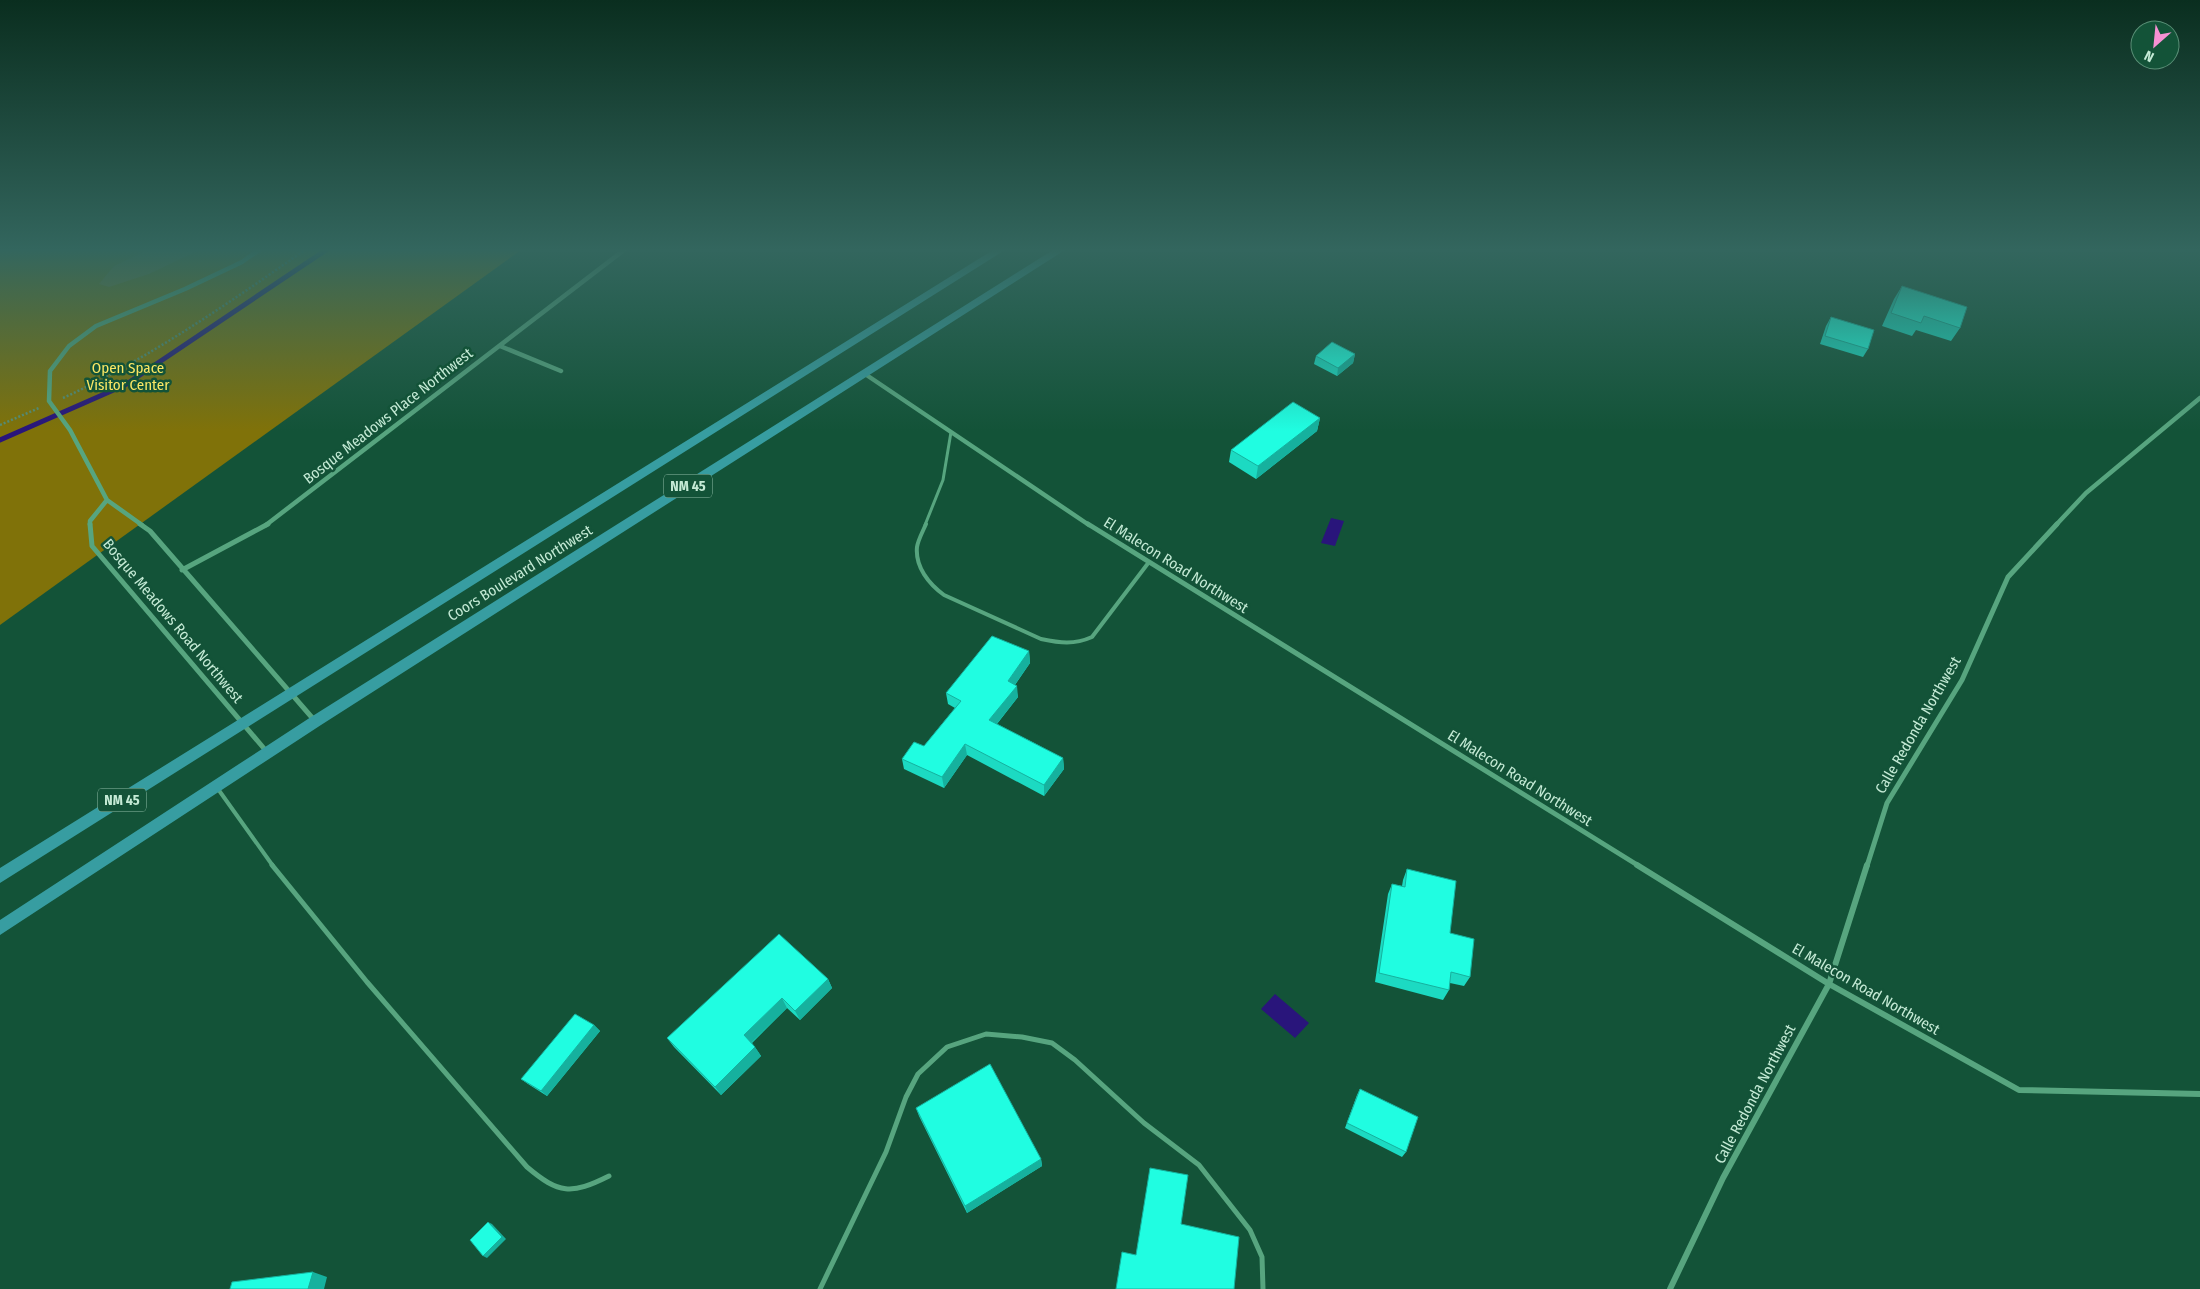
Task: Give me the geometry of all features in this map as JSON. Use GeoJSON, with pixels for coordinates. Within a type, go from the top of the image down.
{"type":"FeatureCollection","features":[{"type":"Feature","properties":{"kind":"main road","name":"Coors Boulevard Northwest"},"geometry":{"type":"LineString","coordinates":[[0,876],[904,310]]}},
{"type":"Feature","properties":{"kind":"main road","name":"Coors Boulevard Northwest"},"geometry":{"type":"LineString","coordinates":[[0,928],[316,721],[965,310]]}},
{"type":"Feature","properties":{"kind":"street"},"geometry":{"type":"LineString","coordinates":[[134,310],[96,326],[69,346],[50,371],[49,401],[70,430],[107,500],[150,531],[182,570],[316,721]]}},
{"type":"Feature","properties":{"kind":"street","name":"Bosque Meadows Place Northwest"},"geometry":{"type":"LineString","coordinates":[[182,570],[274,521],[546,310]]}},
{"type":"Feature","properties":{"kind":"street"},"geometry":{"type":"LineString","coordinates":[[500,346],[562,371]]}},
{"type":"Feature","properties":{"kind":"street","name":"El Malecon Road Northwest"},"geometry":{"type":"LineString","coordinates":[[865,374],[1089,526],[1829,984],[2020,1090],[2200,1094]]}},
{"type":"Feature","properties":{"kind":"street","name":"Calle Redonda Northwest"},"geometry":{"type":"LineString","coordinates":[[1670,1289],[1723,1178],[1829,984],[1887,804],[1962,680],[2008,577],[2086,493],[2200,398]]}},
{"type":"Feature","properties":{"kind":"street","name":"Bosque Meadows Road Northwest"},"geometry":{"type":"LineString","coordinates":[[107,500],[90,521],[92,546],[268,753]]}},
{"type":"Feature","properties":{"kind":"lane"},"geometry":{"type":"LineString","coordinates":[[951,432],[943,480],[916,546],[917,558],[923,574],[932,587],[944,595],[1040,639],[1058,643],[1079,643],[1092,637],[1149,562]]}},
{"type":"Feature","properties":{"kind":"lane"},"geometry":{"type":"LineString","coordinates":[[216,786],[250,838],[310,915],[527,1167],[546,1184],[566,1192],[588,1188],[609,1176]]}},
{"type":"Feature","properties":{"kind":"lane"},"geometry":{"type":"LineString","coordinates":[[820,1289],[886,1152],[906,1098],[918,1074],[948,1047],[986,1034],[1022,1037],[1052,1044],[1075,1060],[1144,1123],[1199,1165],[1250,1230],[1262,1256],[1263,1289]]}},
{"type":"Feature","properties":{"kind":"path"},"geometry":{"type":"LineString","coordinates":[[61,399],[117,373],[217,310]]}},
{"type":"Feature","properties":{"kind":"path"},"geometry":{"type":"LineString","coordinates":[[0,425],[44,406]]}},
{"type":"Feature","properties":{"kind":"green space","name":"Open Space Visitor Center"},"geometry":{"type":"Polygon","coordinates":[[[0,310],[437,310],[0,625],[0,310]]]}},
{"type":"Feature","properties":{"kind":"shaded area"},"geometry":{"type":"Polygon","coordinates":[[[1331,518],[1344,521],[1335,546],[1321,543],[1331,518]]]}},
{"type":"Feature","properties":{"kind":"shaded area"},"geometry":{"type":"Polygon","coordinates":[[[1275,994],[1309,1023],[1295,1038],[1261,1009],[1275,994]]]}},
{"type":"Feature","properties":{"kind":"building"},"geometry":{"type":"Polygon","coordinates":[[[1892,310],[1966,310],[1960,328],[1924,316],[1921,323],[1891,313],[1892,310]]]}},
{"type":"Feature","properties":{"kind":"building"},"geometry":{"type":"Polygon","coordinates":[[[1831,317],[1874,330],[1868,349],[1825,336],[1831,317]]]}},
{"type":"Feature","properties":{"kind":"building"},"geometry":{"type":"Polygon","coordinates":[[[1332,342],[1355,354],[1338,368],[1316,356],[1332,342]]]}},
{"type":"Feature","properties":{"kind":"building"},"geometry":{"type":"Polygon","coordinates":[[[1293,402],[1320,418],[1258,466],[1231,450],[1293,402]]]}},
{"type":"Feature","properties":{"kind":"building"},"geometry":{"type":"Polygon","coordinates":[[[992,636],[1029,651],[1008,681],[1017,686],[989,720],[1063,758],[1044,785],[965,744],[942,777],[902,759],[914,742],[924,746],[961,701],[946,693],[992,636]]]}},
{"type":"Feature","properties":{"kind":"building"},"geometry":{"type":"Polygon","coordinates":[[[1407,869],[1456,881],[1450,933],[1474,939],[1470,977],[1451,972],[1449,990],[1379,973],[1392,884],[1405,887],[1407,869]]]}},
{"type":"Feature","properties":{"kind":"building"},"geometry":{"type":"Polygon","coordinates":[[[779,934],[828,979],[795,1011],[782,998],[744,1035],[755,1047],[715,1087],[667,1038],[779,934]]]}},
{"type":"Feature","properties":{"kind":"building"},"geometry":{"type":"Polygon","coordinates":[[[575,1014],[594,1025],[541,1091],[521,1079],[575,1014]]]}},
{"type":"Feature","properties":{"kind":"building"},"geometry":{"type":"Polygon","coordinates":[[[990,1064],[1041,1159],[965,1206],[916,1108],[990,1064]]]}},
{"type":"Feature","properties":{"kind":"building"},"geometry":{"type":"Polygon","coordinates":[[[1360,1089],[1418,1117],[1406,1152],[1347,1123],[1360,1089]]]}},
{"type":"Feature","properties":{"kind":"building"},"geometry":{"type":"Polygon","coordinates":[[[1150,1168],[1188,1175],[1181,1224],[1239,1237],[1234,1289],[1116,1289],[1122,1252],[1136,1255],[1150,1168]]]}},
{"type":"Feature","properties":{"kind":"building"},"geometry":{"type":"Polygon","coordinates":[[[488,1222],[502,1237],[483,1256],[470,1240],[488,1222]]]}},
{"type":"Feature","properties":{"kind":"building"},"geometry":{"type":"Polygon","coordinates":[[[313,1272],[308,1289],[230,1289],[232,1282],[313,1272]]]}},
{"type":"Feature","properties":{"kind":"waterway"},"geometry":{"type":"LineString","coordinates":[[0,440],[125,385],[236,310]]}}]}
